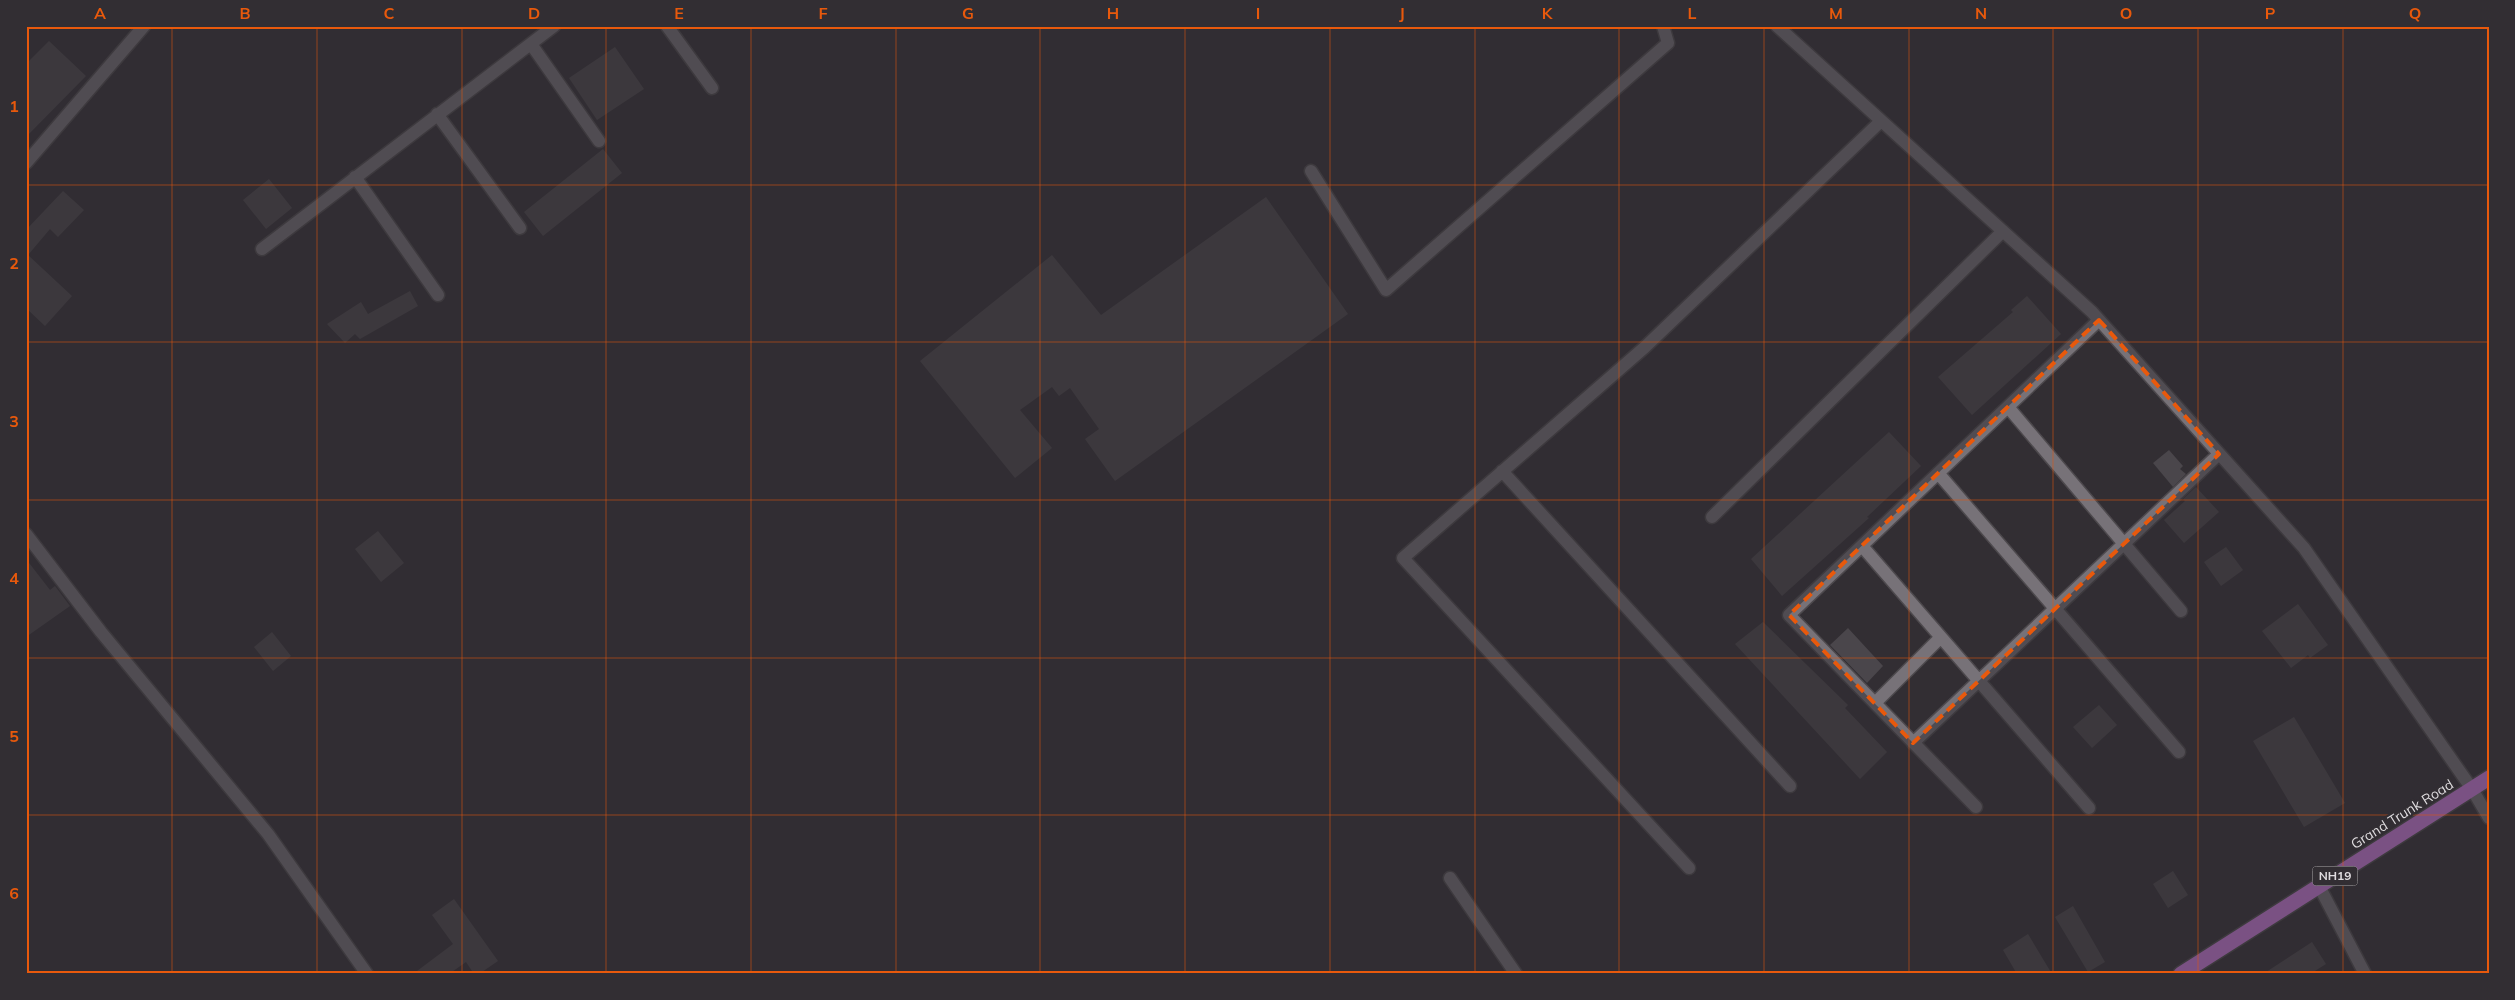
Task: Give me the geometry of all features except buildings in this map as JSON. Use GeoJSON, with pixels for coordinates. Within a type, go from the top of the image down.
{"type":"FeatureCollection","features":[{"type":"Feature","properties":{"kind":"highway","name":"Grand Trunk Road"},"geometry":{"type":"LineString","coordinates":[[2181,974],[2489,778]]}},
{"type":"Feature","properties":{"kind":"street"},"geometry":{"type":"LineString","coordinates":[[26,163],[144,26]]}},
{"type":"Feature","properties":{"kind":"street"},"geometry":{"type":"LineString","coordinates":[[262,249],[554,26]]}},
{"type":"Feature","properties":{"kind":"street"},"geometry":{"type":"LineString","coordinates":[[666,26],[712,88]]}},
{"type":"Feature","properties":{"kind":"street"},"geometry":{"type":"LineString","coordinates":[[1311,171],[1386,290],[1668,43],[1663,26]]}},
{"type":"Feature","properties":{"kind":"street"},"geometry":{"type":"LineString","coordinates":[[1777,26],[2099,320],[2304,548],[2472,789],[2489,818]]}},
{"type":"Feature","properties":{"kind":"street"},"geometry":{"type":"LineString","coordinates":[[532,44],[599,141]]}},
{"type":"Feature","properties":{"kind":"street"},"geometry":{"type":"LineString","coordinates":[[437,114],[520,228]]}},
{"type":"Feature","properties":{"kind":"street"},"geometry":{"type":"LineString","coordinates":[[1689,868],[1403,558],[1645,347],[1881,121]]}},
{"type":"Feature","properties":{"kind":"street"},"geometry":{"type":"LineString","coordinates":[[355,177],[438,295]]}},
{"type":"Feature","properties":{"kind":"street"},"geometry":{"type":"LineString","coordinates":[[1712,517],[2003,231]]}},
{"type":"Feature","properties":{"kind":"street"},"geometry":{"type":"LineString","coordinates":[[1976,807],[1789,614],[2099,320]]}},
{"type":"Feature","properties":{"kind":"street"},"geometry":{"type":"LineString","coordinates":[[2008,407],[2181,611]]}},
{"type":"Feature","properties":{"kind":"street"},"geometry":{"type":"LineString","coordinates":[[1913,742],[2219,454]]}},
{"type":"Feature","properties":{"kind":"street"},"geometry":{"type":"LineString","coordinates":[[1502,471],[1790,786]]}},
{"type":"Feature","properties":{"kind":"street"},"geometry":{"type":"LineString","coordinates":[[1938,473],[2180,752]]}},
{"type":"Feature","properties":{"kind":"street"},"geometry":{"type":"LineString","coordinates":[[26,534],[101,632],[268,834],[367,974]]}},
{"type":"Feature","properties":{"kind":"street"},"geometry":{"type":"LineString","coordinates":[[1862,546],[2089,808]]}},
{"type":"Feature","properties":{"kind":"street"},"geometry":{"type":"LineString","coordinates":[[1875,703],[1941,637]]}},
{"type":"Feature","properties":{"kind":"street"},"geometry":{"type":"LineString","coordinates":[[1450,878],[1516,974]]}},
{"type":"Feature","properties":{"kind":"street"},"geometry":{"type":"LineString","coordinates":[[2319,886],[2365,974]]}},
{"type":"Feature","properties":{"kind":"highlighted area"},"geometry":{"type":"Polygon","coordinates":[[[2099,320],[2219,454],[1913,743],[1789,615],[2099,320]]]}}]}
